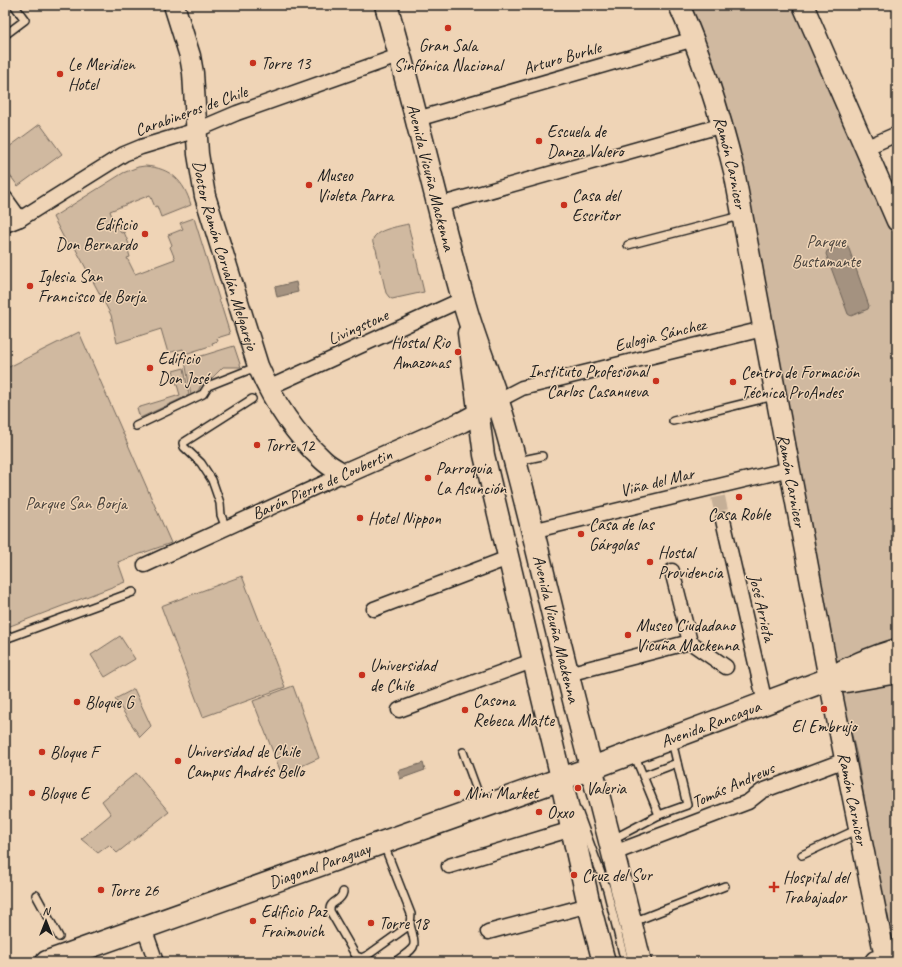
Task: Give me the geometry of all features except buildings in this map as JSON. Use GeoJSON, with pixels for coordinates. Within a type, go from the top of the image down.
{"type":"FeatureCollection","features":[{"type":"Feature","properties":{"kind":"main road","name":"Doctor Ramón Corvalán Melgarejo"},"geometry":{"type":"LineString","coordinates":[[174,5],[190,56],[192,68],[200,169],[205,196],[258,366],[260,393],[280,409],[324,461],[344,474]]}},
{"type":"Feature","properties":{"kind":"main road","name":"Avenida Vicuña Mackenna"},"geometry":{"type":"LineString","coordinates":[[386,5],[401,55],[463,300],[497,401],[510,456],[532,531],[568,674],[578,776],[572,827],[604,962]]}},
{"type":"Feature","properties":{"kind":"main road","name":"Avenida Vicuña Mackenna"},"geometry":{"type":"LineString","coordinates":[[397,5],[401,55]]}},
{"type":"Feature","properties":{"kind":"main road","name":"Ramón Carnicer"},"geometry":{"type":"LineString","coordinates":[[679,5],[694,39],[723,125],[734,171],[829,679],[886,960]]}},
{"type":"Feature","properties":{"kind":"main road"},"geometry":{"type":"LineString","coordinates":[[803,5],[897,220]]}},
{"type":"Feature","properties":{"kind":"main road","name":"Avenida Vicuña Mackenna"},"geometry":{"type":"LineString","coordinates":[[463,300],[477,414],[484,455],[532,661],[578,776],[611,853],[631,922],[640,962]]}},
{"type":"Feature","properties":{"kind":"main road","name":"Barón Pierre de Coubertin"},"geometry":{"type":"LineString","coordinates":[[344,474],[454,426],[497,401]]}},
{"type":"Feature","properties":{"kind":"main road","name":"Avenida Rancagua"},"geometry":{"type":"LineString","coordinates":[[578,776],[634,753],[829,679],[873,657],[897,650]]}},
{"type":"Feature","properties":{"kind":"main road","name":"Avenida Rancagua"},"geometry":{"type":"LineString","coordinates":[[829,679],[846,681],[897,672]]}},
{"type":"Feature","properties":{"kind":"main road","name":"Diagonal Paraguay"},"geometry":{"type":"LineString","coordinates":[[47,962],[482,807],[578,776]]}},
{"type":"Feature","properties":{"kind":"street","name":"Arturo Burhle"},"geometry":{"type":"LineString","coordinates":[[417,119],[694,39]]}},
{"type":"Feature","properties":{"kind":"street","name":"Carabineros de Chile"},"geometry":{"type":"LineString","coordinates":[[5,225],[20,219],[124,154],[197,130],[237,113],[401,55]]}},
{"type":"Feature","properties":{"kind":"street"},"geometry":{"type":"LineString","coordinates":[[439,205],[723,125]]}},
{"type":"Feature","properties":{"kind":"street"},"geometry":{"type":"LineString","coordinates":[[865,148],[897,134]]}},
{"type":"Feature","properties":{"kind":"street"},"geometry":{"type":"LineString","coordinates":[[5,198],[20,219]]}},
{"type":"Feature","properties":{"kind":"street","name":"Livingstone"},"geometry":{"type":"LineString","coordinates":[[260,393],[463,300]]}},
{"type":"Feature","properties":{"kind":"street","name":"Eulogia Sánchez"},"geometry":{"type":"LineString","coordinates":[[497,401],[522,388],[763,329]]}},
{"type":"Feature","properties":{"kind":"street","name":"Viña del Mar"},"geometry":{"type":"LineString","coordinates":[[532,531],[717,492],[790,468]]}},
{"type":"Feature","properties":{"kind":"street","name":"Barón Pierre de Coubertin"},"geometry":{"type":"LineString","coordinates":[[145,565],[344,474]]}},
{"type":"Feature","properties":{"kind":"street","name":"José Arrieta"},"geometry":{"type":"LineString","coordinates":[[724,520],[766,703]]}},
{"type":"Feature","properties":{"kind":"street"},"geometry":{"type":"LineString","coordinates":[[374,609],[508,558]]}},
{"type":"Feature","properties":{"kind":"street"},"geometry":{"type":"LineString","coordinates":[[672,571],[690,642],[726,667]]}},
{"type":"Feature","properties":{"kind":"street"},"geometry":{"type":"LineString","coordinates":[[568,674],[690,642]]}},
{"type":"Feature","properties":{"kind":"street"},"geometry":{"type":"LineString","coordinates":[[399,710],[532,661]]}},
{"type":"Feature","properties":{"kind":"street","name":"Tomás Andrews"},"geometry":{"type":"LineString","coordinates":[[611,853],[748,802],[770,788],[846,760]]}},
{"type":"Feature","properties":{"kind":"street"},"geometry":{"type":"LineString","coordinates":[[449,866],[562,832],[572,827]]}},
{"type":"Feature","properties":{"kind":"street"},"geometry":{"type":"LineString","coordinates":[[488,932],[590,905]]}},
{"type":"Feature","properties":{"kind":"street"},"geometry":{"type":"LineString","coordinates":[[144,928],[156,962]]}},
{"type":"Feature","properties":{"kind":"lane"},"geometry":{"type":"LineString","coordinates":[[5,35],[25,20],[14,5]]}},
{"type":"Feature","properties":{"kind":"lane"},"geometry":{"type":"LineString","coordinates":[[628,245],[742,215]]}},
{"type":"Feature","properties":{"kind":"lane"},"geometry":{"type":"LineString","coordinates":[[136,426],[203,394],[208,386],[258,366]]}},
{"type":"Feature","properties":{"kind":"lane"},"geometry":{"type":"LineString","coordinates":[[226,528],[220,515],[220,503],[212,480],[201,463],[184,447],[183,443],[260,393]]}},
{"type":"Feature","properties":{"kind":"lane"},"geometry":{"type":"LineString","coordinates":[[673,421],[776,396]]}},
{"type":"Feature","properties":{"kind":"lane"},"geometry":{"type":"LineString","coordinates":[[477,414],[488,440],[502,500]]}},
{"type":"Feature","properties":{"kind":"lane"},"geometry":{"type":"LineString","coordinates":[[510,456],[542,456]]}},
{"type":"Feature","properties":{"kind":"lane"},"geometry":{"type":"LineString","coordinates":[[5,639],[133,592]]}},
{"type":"Feature","properties":{"kind":"lane"},"geometry":{"type":"LineString","coordinates":[[590,795],[611,853],[659,815],[687,804],[671,739]]}},
{"type":"Feature","properties":{"kind":"lane"},"geometry":{"type":"LineString","coordinates":[[562,751],[578,776]]}},
{"type":"Feature","properties":{"kind":"lane"},"geometry":{"type":"LineString","coordinates":[[463,752],[482,807]]}},
{"type":"Feature","properties":{"kind":"lane"},"geometry":{"type":"LineString","coordinates":[[634,753],[659,815]]}},
{"type":"Feature","properties":{"kind":"lane"},"geometry":{"type":"LineString","coordinates":[[643,776],[677,763]]}},
{"type":"Feature","properties":{"kind":"lane"},"geometry":{"type":"LineString","coordinates":[[576,804],[607,890],[625,962]]}},
{"type":"Feature","properties":{"kind":"lane"},"geometry":{"type":"LineString","coordinates":[[802,855],[859,829]]}},
{"type":"Feature","properties":{"kind":"lane"},"geometry":{"type":"LineString","coordinates":[[383,842],[411,914],[410,925],[415,944],[414,947],[395,962]]}},
{"type":"Feature","properties":{"kind":"lane"},"geometry":{"type":"LineString","coordinates":[[612,881],[631,962]]}},
{"type":"Feature","properties":{"kind":"lane"},"geometry":{"type":"LineString","coordinates":[[631,922],[725,886]]}},
{"type":"Feature","properties":{"kind":"lane"},"geometry":{"type":"LineString","coordinates":[[343,892],[340,900],[331,904],[329,907],[356,956],[362,958],[368,955],[410,925]]}},
{"type":"Feature","properties":{"kind":"lane"},"geometry":{"type":"LineString","coordinates":[[36,895],[59,937]]}},
{"type":"Feature","properties":{"kind":"green space","name":"Parque Bustamante"},"geometry":{"type":"Polygon","coordinates":[[[686,5],[796,5],[897,237],[897,962],[890,951],[857,756],[827,634],[800,493],[686,5]]]}},
{"type":"Feature","properties":{"kind":"green space"},"geometry":{"type":"Polygon","coordinates":[[[40,124],[62,154],[18,186],[5,169],[5,150],[40,124]]]}},
{"type":"Feature","properties":{"kind":"green space"},"geometry":{"type":"Polygon","coordinates":[[[145,166],[154,167],[175,177],[185,189],[191,205],[161,217],[157,206],[155,207],[150,195],[110,211],[116,228],[119,227],[121,233],[124,232],[131,249],[128,250],[130,257],[127,258],[135,274],[175,259],[170,247],[172,245],[168,235],[183,229],[180,223],[194,218],[230,334],[217,338],[218,341],[212,343],[213,345],[185,354],[183,349],[168,353],[161,329],[117,343],[111,315],[73,244],[68,246],[53,217],[123,173],[145,166]]]}},
{"type":"Feature","properties":{"kind":"green space"},"geometry":{"type":"Polygon","coordinates":[[[408,224],[424,292],[392,299],[386,293],[376,249],[373,243],[374,238],[377,234],[389,228],[408,224]]]}},
{"type":"Feature","properties":{"kind":"green space","name":"Parque San Borja"},"geometry":{"type":"Polygon","coordinates":[[[79,332],[171,543],[118,562],[125,582],[5,628],[5,369],[79,332]]]}},
{"type":"Feature","properties":{"kind":"green space"},"geometry":{"type":"Polygon","coordinates":[[[234,346],[241,367],[223,367],[211,379],[202,383],[198,391],[191,395],[185,361],[234,346]]]}},
{"type":"Feature","properties":{"kind":"green space"},"geometry":{"type":"Polygon","coordinates":[[[184,368],[189,395],[140,418],[137,408],[180,395],[173,371],[184,368]]]}},
{"type":"Feature","properties":{"kind":"green space"},"geometry":{"type":"Polygon","coordinates":[[[242,576],[285,687],[203,717],[161,606],[242,576]]]}},
{"type":"Feature","properties":{"kind":"green space"},"geometry":{"type":"Polygon","coordinates":[[[120,636],[135,659],[105,677],[91,655],[120,636]]]}},
{"type":"Feature","properties":{"kind":"green space"},"geometry":{"type":"Polygon","coordinates":[[[293,686],[319,758],[282,775],[253,701],[293,686]]]}},
{"type":"Feature","properties":{"kind":"green space"},"geometry":{"type":"Polygon","coordinates":[[[134,689],[151,726],[140,737],[115,699],[134,689]]]}},
{"type":"Feature","properties":{"kind":"green space"},"geometry":{"type":"Polygon","coordinates":[[[136,773],[169,812],[117,853],[109,845],[98,853],[81,839],[111,814],[102,801],[136,773]]]}},
{"type":"Feature","properties":{"kind":"shaded area"},"geometry":{"type":"Polygon","coordinates":[[[844,245],[848,246],[869,306],[868,309],[851,316],[848,314],[826,254],[827,251],[844,245]]]}},
{"type":"Feature","properties":{"kind":"shaded area"},"geometry":{"type":"Polygon","coordinates":[[[296,282],[298,292],[277,297],[275,287],[296,282]]]}},
{"type":"Feature","properties":{"kind":"shaded area"},"geometry":{"type":"Polygon","coordinates":[[[423,763],[425,770],[400,779],[398,771],[423,763]]]}},
{"type":"Feature","properties":{"kind":"tunnel"},"geometry":{"type":"LineString","coordinates":[[718,497],[723,520]]}},
{"type":"Feature","properties":{"kind":"place","name":"Gran Sala Sinfónica Nacional"},"geometry":{"type":"Point","coordinates":[448,28]}},
{"type":"Feature","properties":{"kind":"place","name":"Torre 13"},"geometry":{"type":"Point","coordinates":[253,63]}},
{"type":"Feature","properties":{"kind":"place","name":"Le Meridien Hotel"},"geometry":{"type":"Point","coordinates":[60,74]}},
{"type":"Feature","properties":{"kind":"place","name":"Escuela de Danza Valero"},"geometry":{"type":"Point","coordinates":[539,141]}},
{"type":"Feature","properties":{"kind":"place","name":"Museo Violeta Parra"},"geometry":{"type":"Point","coordinates":[309,185]}},
{"type":"Feature","properties":{"kind":"place","name":"Casa del Escritor"},"geometry":{"type":"Point","coordinates":[564,205]}},
{"type":"Feature","properties":{"kind":"place","name":"Edificio Don Bernardo"},"geometry":{"type":"Point","coordinates":[145,234]}},
{"type":"Feature","properties":{"kind":"place","name":"Iglesia San Francisco de Borja"},"geometry":{"type":"Point","coordinates":[30,286]}},
{"type":"Feature","properties":{"kind":"place","name":"Hostal Rio Amazonas"},"geometry":{"type":"Point","coordinates":[458,352]}},
{"type":"Feature","properties":{"kind":"place","name":"Edificio Don José"},"geometry":{"type":"Point","coordinates":[150,368]}},
{"type":"Feature","properties":{"kind":"place","name":"Instituto Profesional Carlos Casanueva"},"geometry":{"type":"Point","coordinates":[656,381]}},
{"type":"Feature","properties":{"kind":"place","name":"Centro de Formación Técnica ProAndes"},"geometry":{"type":"Point","coordinates":[733,382]}},
{"type":"Feature","properties":{"kind":"place","name":"Torre 12"},"geometry":{"type":"Point","coordinates":[257,445]}},
{"type":"Feature","properties":{"kind":"place","name":"Parroquia La Asunción"},"geometry":{"type":"Point","coordinates":[428,478]}},
{"type":"Feature","properties":{"kind":"place","name":"Casa Roble"},"geometry":{"type":"Point","coordinates":[739,497]}},
{"type":"Feature","properties":{"kind":"place","name":"Hotel Nippon"},"geometry":{"type":"Point","coordinates":[360,518]}},
{"type":"Feature","properties":{"kind":"place","name":"Casa de las Gárgolas"},"geometry":{"type":"Point","coordinates":[581,534]}},
{"type":"Feature","properties":{"kind":"place","name":"Hostal Providencia"},"geometry":{"type":"Point","coordinates":[650,562]}},
{"type":"Feature","properties":{"kind":"place","name":"Museo Ciudadano Vicuña Mackenna"},"geometry":{"type":"Point","coordinates":[628,635]}},
{"type":"Feature","properties":{"kind":"place","name":"Universidad de Chile"},"geometry":{"type":"Point","coordinates":[362,675]}},
{"type":"Feature","properties":{"kind":"place","name":"Bloque G"},"geometry":{"type":"Point","coordinates":[77,702]}},
{"type":"Feature","properties":{"kind":"place","name":"El Embrujo"},"geometry":{"type":"Point","coordinates":[824,709]}},
{"type":"Feature","properties":{"kind":"place","name":"Casona Rebeca Matte"},"geometry":{"type":"Point","coordinates":[465,710]}},
{"type":"Feature","properties":{"kind":"place","name":"Bloque F"},"geometry":{"type":"Point","coordinates":[42,752]}},
{"type":"Feature","properties":{"kind":"place","name":"Universidad de Chile Campus Andrés Bello"},"geometry":{"type":"Point","coordinates":[178,761]}},
{"type":"Feature","properties":{"kind":"place","name":"Valeria"},"geometry":{"type":"Point","coordinates":[578,788]}},
{"type":"Feature","properties":{"kind":"place","name":"Bloque E"},"geometry":{"type":"Point","coordinates":[32,793]}},
{"type":"Feature","properties":{"kind":"place","name":"Mini Market"},"geometry":{"type":"Point","coordinates":[457,793]}},
{"type":"Feature","properties":{"kind":"place","name":"Oxxo"},"geometry":{"type":"Point","coordinates":[539,812]}},
{"type":"Feature","properties":{"kind":"place","name":"Cruz del Sur"},"geometry":{"type":"Point","coordinates":[574,875]}},
{"type":"Feature","properties":{"kind":"place","name":"Hospital del Trabajador"},"geometry":{"type":"Point","coordinates":[774,887]}},
{"type":"Feature","properties":{"kind":"place","name":"Torre 26"},"geometry":{"type":"Point","coordinates":[101,890]}},
{"type":"Feature","properties":{"kind":"place","name":"Edificio Paz Fraimovich"},"geometry":{"type":"Point","coordinates":[253,921]}},
{"type":"Feature","properties":{"kind":"place","name":"Torre 18"},"geometry":{"type":"Point","coordinates":[371,923]}}]}
